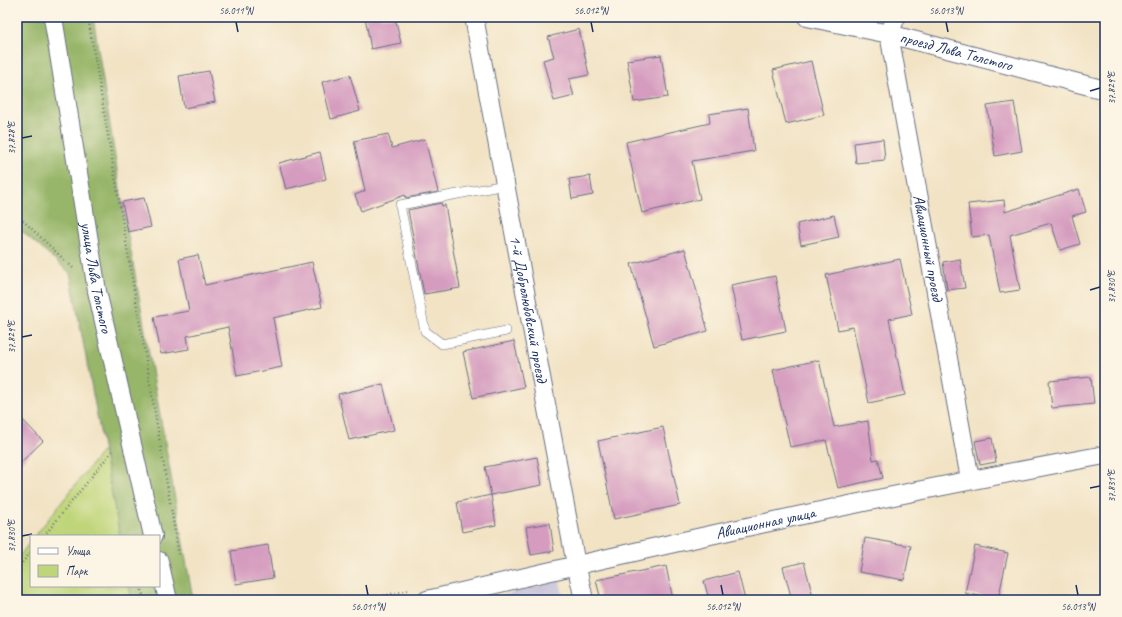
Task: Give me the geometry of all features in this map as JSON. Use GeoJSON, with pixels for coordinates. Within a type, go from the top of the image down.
{"type":"FeatureCollection","features":[{"type":"Feature","properties":{"kind":"street","name":"улица Льва Толстого"},"geometry":{"type":"LineString","coordinates":[[53,17],[98,291],[153,535]]}},
{"type":"Feature","properties":{"kind":"street","name":"1-й Добролюбовский проезд"},"geometry":{"type":"LineString","coordinates":[[474,17],[576,565],[584,600]]}},
{"type":"Feature","properties":{"kind":"street","name":"проезд Льва Толстого"},"geometry":{"type":"LineString","coordinates":[[807,17],[889,34],[1105,90]]}},
{"type":"Feature","properties":{"kind":"street"},"geometry":{"type":"LineString","coordinates":[[889,34],[896,17]]}},
{"type":"Feature","properties":{"kind":"street","name":"Авиационный проезд"},"geometry":{"type":"LineString","coordinates":[[889,34],[970,480]]}},
{"type":"Feature","properties":{"kind":"street","name":"Авиационная улица"},"geometry":{"type":"LineString","coordinates":[[427,600],[576,565],[970,480],[1105,456]]}},
{"type":"Feature","properties":{"kind":"street"},"geometry":{"type":"LineString","coordinates":[[160,565],[168,600]]}},
{"type":"Feature","properties":{"kind":"lane"},"geometry":{"type":"LineString","coordinates":[[505,185],[400,205],[425,331],[442,344],[506,331]]}},
{"type":"Feature","properties":{"kind":"path"},"geometry":{"type":"LineString","coordinates":[[88,17],[180,561]]}},
{"type":"Feature","properties":{"kind":"path"},"geometry":{"type":"LineString","coordinates":[[17,215],[74,269]]}},
{"type":"Feature","properties":{"kind":"path"},"geometry":{"type":"LineString","coordinates":[[45,535],[114,448]]}},
{"type":"Feature","properties":{"kind":"path"},"geometry":{"type":"LineString","coordinates":[[17,569],[30,553]]}},
{"type":"Feature","properties":{"kind":"path"},"geometry":{"type":"LineString","coordinates":[[141,587],[144,600]]}},
{"type":"Feature","properties":{"kind":"shaded area"},"geometry":{"type":"Polygon","coordinates":[[[560,581],[564,600],[484,600],[560,581]]]}},
{"type":"Feature","properties":{"kind":"green space"},"geometry":{"type":"Polygon","coordinates":[[[17,17],[93,17],[122,202],[193,600],[132,600],[129,587],[160,587],[160,535],[120,535],[70,273],[17,227],[17,17]]]}},
{"type":"Feature","properties":{"kind":"green space"},"geometry":{"type":"Polygon","coordinates":[[[103,450],[120,535],[36,535],[103,450]]]}},
{"type":"Feature","properties":{"kind":"green space"},"geometry":{"type":"Polygon","coordinates":[[[30,542],[30,587],[129,587],[132,600],[17,600],[17,559],[30,542]]]}},
{"type":"Feature","properties":{"kind":"building"},"geometry":{"type":"Polygon","coordinates":[[[365,17],[395,17],[401,43],[371,49],[365,17]]]}},
{"type":"Feature","properties":{"kind":"building"},"geometry":{"type":"Polygon","coordinates":[[[579,29],[589,75],[569,79],[574,96],[554,101],[543,60],[554,57],[548,37],[579,29]]]}},
{"type":"Feature","properties":{"kind":"building"},"geometry":{"type":"Polygon","coordinates":[[[661,55],[668,97],[634,102],[627,60],[661,55]]]}},
{"type":"Feature","properties":{"kind":"building"},"geometry":{"type":"Polygon","coordinates":[[[811,61],[824,115],[786,124],[773,70],[811,61]]]}},
{"type":"Feature","properties":{"kind":"building"},"geometry":{"type":"Polygon","coordinates":[[[209,71],[215,102],[184,108],[179,76],[209,71]]]}},
{"type":"Feature","properties":{"kind":"building"},"geometry":{"type":"Polygon","coordinates":[[[350,75],[360,111],[331,119],[322,82],[350,75]]]}},
{"type":"Feature","properties":{"kind":"building"},"geometry":{"type":"Polygon","coordinates":[[[1014,102],[1022,151],[995,156],[987,106],[1014,102]]]}},
{"type":"Feature","properties":{"kind":"building"},"geometry":{"type":"Polygon","coordinates":[[[748,108],[754,151],[692,161],[700,199],[642,213],[626,142],[710,123],[709,114],[748,108]]]}},
{"type":"Feature","properties":{"kind":"building"},"geometry":{"type":"Polygon","coordinates":[[[388,134],[392,148],[425,139],[438,192],[406,198],[405,195],[361,211],[355,195],[365,191],[354,141],[388,134]]]}},
{"type":"Feature","properties":{"kind":"building"},"geometry":{"type":"Polygon","coordinates":[[[883,139],[885,160],[856,163],[854,143],[883,139]]]}},
{"type":"Feature","properties":{"kind":"building"},"geometry":{"type":"Polygon","coordinates":[[[320,152],[326,179],[286,189],[279,163],[320,152]]]}},
{"type":"Feature","properties":{"kind":"building"},"geometry":{"type":"Polygon","coordinates":[[[590,176],[593,195],[572,199],[569,179],[590,176]]]}},
{"type":"Feature","properties":{"kind":"building"},"geometry":{"type":"Polygon","coordinates":[[[1079,189],[1086,212],[1072,216],[1080,244],[1060,250],[1051,223],[1010,235],[1020,290],[1000,293],[989,235],[972,237],[968,204],[1004,200],[1005,212],[1079,189]]]}},
{"type":"Feature","properties":{"kind":"building"},"geometry":{"type":"Polygon","coordinates":[[[144,198],[151,227],[128,232],[122,202],[144,198]]]}},
{"type":"Feature","properties":{"kind":"building"},"geometry":{"type":"Polygon","coordinates":[[[441,203],[442,206],[445,205],[460,288],[424,294],[408,210],[441,203]]]}},
{"type":"Feature","properties":{"kind":"building"},"geometry":{"type":"Polygon","coordinates":[[[834,215],[839,237],[801,245],[797,224],[834,215]]]}},
{"type":"Feature","properties":{"kind":"building"},"geometry":{"type":"Polygon","coordinates":[[[685,249],[708,331],[654,346],[631,264],[685,249]]]}},
{"type":"Feature","properties":{"kind":"building"},"geometry":{"type":"Polygon","coordinates":[[[198,255],[205,285],[312,262],[322,307],[273,318],[282,367],[237,376],[228,327],[187,336],[189,349],[161,354],[154,317],[189,311],[179,259],[198,255]]]}},
{"type":"Feature","properties":{"kind":"building"},"geometry":{"type":"Polygon","coordinates":[[[900,259],[912,314],[889,319],[905,395],[869,403],[853,327],[838,330],[826,275],[900,259]]]}},
{"type":"Feature","properties":{"kind":"building"},"geometry":{"type":"Polygon","coordinates":[[[960,259],[965,288],[947,290],[943,262],[960,259]]]}},
{"type":"Feature","properties":{"kind":"building"},"geometry":{"type":"Polygon","coordinates":[[[775,276],[786,331],[742,340],[731,285],[775,276]]]}},
{"type":"Feature","properties":{"kind":"building"},"geometry":{"type":"Polygon","coordinates":[[[514,341],[524,387],[473,398],[463,352],[514,341]]]}},
{"type":"Feature","properties":{"kind":"building"},"geometry":{"type":"Polygon","coordinates":[[[819,360],[834,427],[868,421],[873,460],[878,459],[883,478],[838,488],[826,440],[790,447],[773,370],[819,360]]]}},
{"type":"Feature","properties":{"kind":"building"},"geometry":{"type":"Polygon","coordinates":[[[1091,377],[1094,404],[1052,408],[1049,381],[1091,377]]]}},
{"type":"Feature","properties":{"kind":"building"},"geometry":{"type":"Polygon","coordinates":[[[383,384],[394,430],[349,440],[338,394],[383,384]]]}},
{"type":"Feature","properties":{"kind":"building"},"geometry":{"type":"Polygon","coordinates":[[[17,414],[43,441],[17,466],[17,414]]]}},
{"type":"Feature","properties":{"kind":"building"},"geometry":{"type":"Polygon","coordinates":[[[663,427],[680,505],[614,519],[598,441],[663,427]]]}},
{"type":"Feature","properties":{"kind":"building"},"geometry":{"type":"Polygon","coordinates":[[[992,438],[996,462],[980,465],[975,441],[992,438]]]}},
{"type":"Feature","properties":{"kind":"building"},"geometry":{"type":"Polygon","coordinates":[[[537,457],[542,485],[491,495],[485,467],[537,457]]]}},
{"type":"Feature","properties":{"kind":"building"},"geometry":{"type":"Polygon","coordinates":[[[491,495],[496,525],[462,532],[457,502],[491,495]]]}},
{"type":"Feature","properties":{"kind":"building"},"geometry":{"type":"Polygon","coordinates":[[[550,523],[554,551],[531,555],[526,527],[550,523]]]}},
{"type":"Feature","properties":{"kind":"building"},"geometry":{"type":"Polygon","coordinates":[[[865,538],[911,546],[904,580],[859,572],[865,538]]]}},
{"type":"Feature","properties":{"kind":"building"},"geometry":{"type":"Polygon","coordinates":[[[268,545],[273,578],[236,584],[231,551],[268,545]]]}},
{"type":"Feature","properties":{"kind":"building"},"geometry":{"type":"Polygon","coordinates":[[[975,546],[1008,553],[998,600],[965,593],[975,546]]]}},
{"type":"Feature","properties":{"kind":"building"},"geometry":{"type":"Polygon","coordinates":[[[804,562],[814,600],[792,600],[783,567],[804,562]]]}},
{"type":"Feature","properties":{"kind":"building"},"geometry":{"type":"Polygon","coordinates":[[[666,566],[673,600],[601,600],[596,580],[666,566]]]}},
{"type":"Feature","properties":{"kind":"building"},"geometry":{"type":"Polygon","coordinates":[[[738,572],[745,600],[709,600],[704,581],[738,572]]]}}]}
